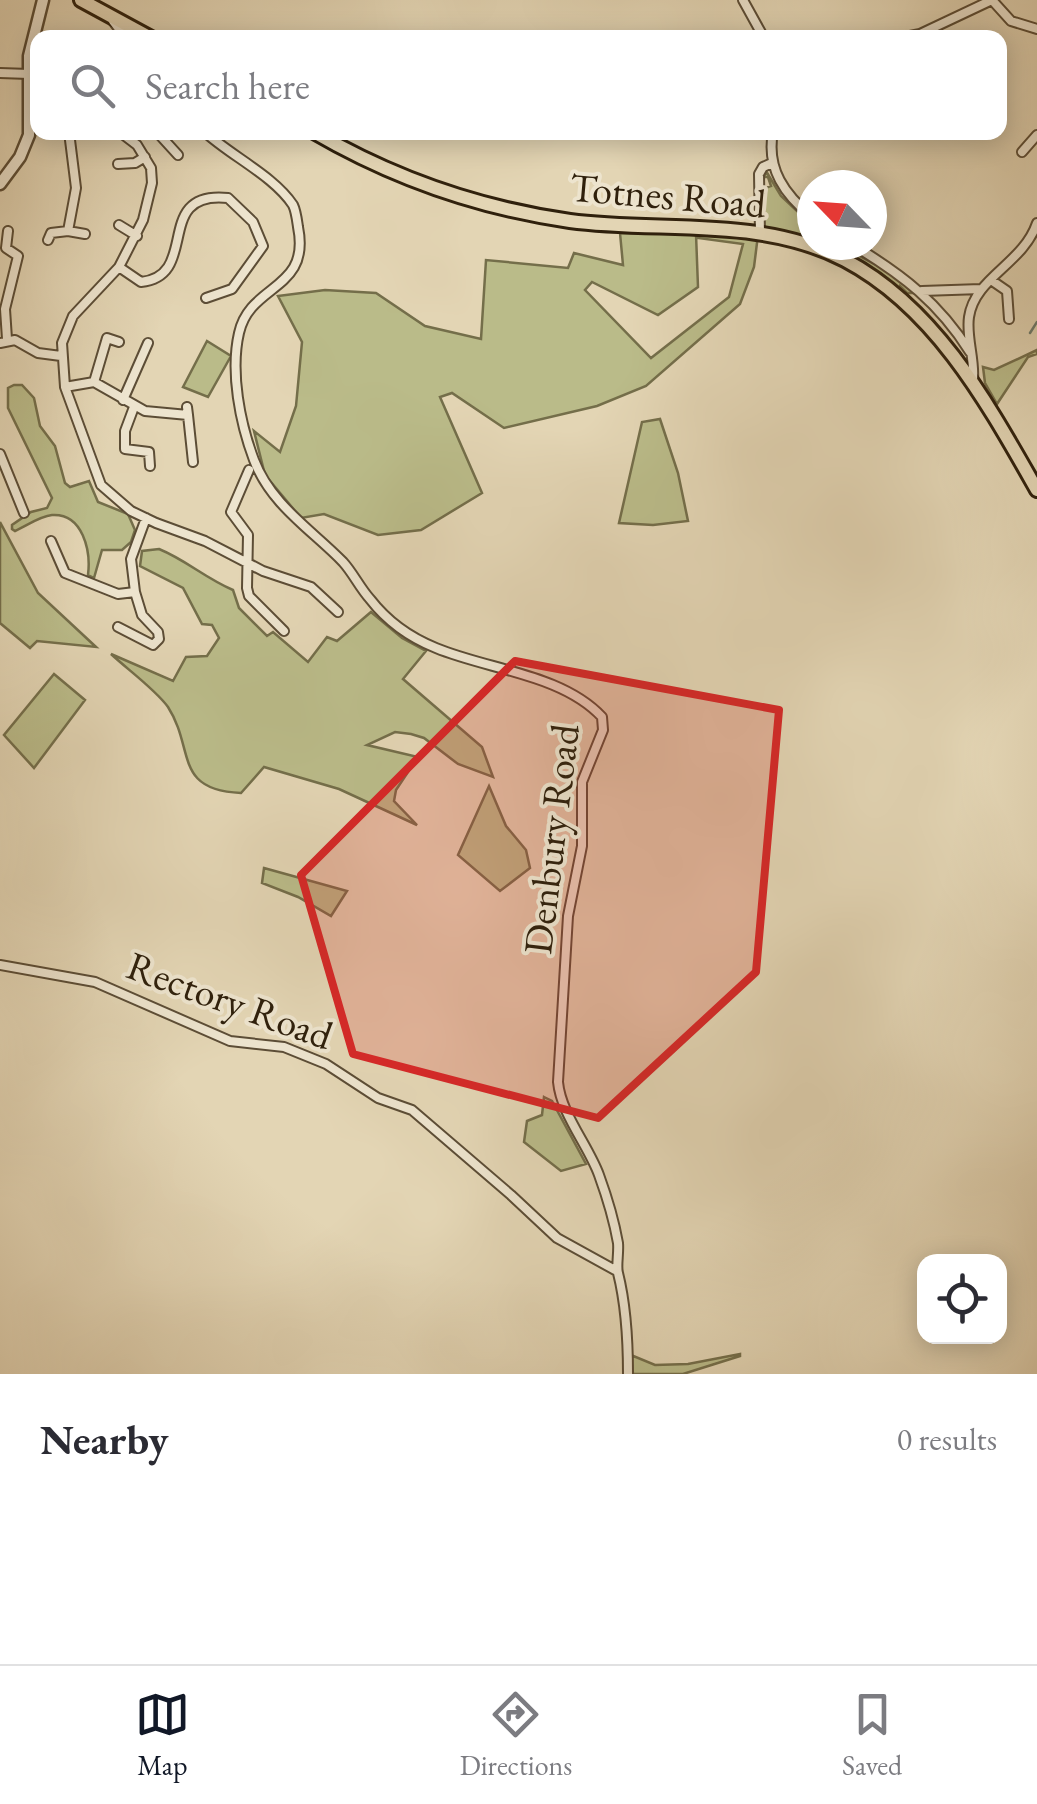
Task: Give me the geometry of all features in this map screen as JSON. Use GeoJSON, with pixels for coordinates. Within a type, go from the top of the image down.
{"type":"FeatureCollection","features":[{"type":"Feature","properties":{"kind":"main road"},"geometry":{"type":"LineString","coordinates":[[81,0],[137,30]]}},
{"type":"Feature","properties":{"kind":"main road","name":"Totnes Road"},"geometry":{"type":"LineString","coordinates":[[329,140],[405,180],[513,210],[571,221],[760,234],[816,248],[869,276],[911,310],[973,380],[1037,490]]}},
{"type":"Feature","properties":{"kind":"street"},"geometry":{"type":"LineString","coordinates":[[36,30],[43,0]]}},
{"type":"Feature","properties":{"kind":"street"},"geometry":{"type":"LineString","coordinates":[[744,0],[760,30]]}},
{"type":"Feature","properties":{"kind":"street"},"geometry":{"type":"LineString","coordinates":[[928,30],[992,0],[1011,21],[1037,29]]}},
{"type":"Feature","properties":{"kind":"street"},"geometry":{"type":"LineString","coordinates":[[113,16],[121,30]]}},
{"type":"Feature","properties":{"kind":"street"},"geometry":{"type":"LineString","coordinates":[[30,52],[30,85]]}},
{"type":"Feature","properties":{"kind":"street"},"geometry":{"type":"LineString","coordinates":[[0,74],[29,74]]}},
{"type":"Feature","properties":{"kind":"street"},"geometry":{"type":"LineString","coordinates":[[1020,132],[1034,138],[1022,152]]}},
{"type":"Feature","properties":{"kind":"street"},"geometry":{"type":"LineString","coordinates":[[0,184],[30,136]]}},
{"type":"Feature","properties":{"kind":"street"},"geometry":{"type":"LineString","coordinates":[[68,231],[76,188],[70,140]]}},
{"type":"Feature","properties":{"kind":"street"},"geometry":{"type":"LineString","coordinates":[[128,140],[151,168],[152,183],[136,236],[119,267],[73,316],[65,331],[61,356],[66,387],[101,485],[131,511],[311,587],[338,612]]}},
{"type":"Feature","properties":{"kind":"street"},"geometry":{"type":"LineString","coordinates":[[163,140],[172,153]]}},
{"type":"Feature","properties":{"kind":"street","name":"Denbury Road"},"geometry":{"type":"LineString","coordinates":[[215,140],[294,206],[302,245],[294,269],[251,310],[239,332],[239,398],[261,474],[288,513],[345,564],[371,602],[409,636],[439,650],[558,685],[592,706],[602,717],[602,730],[582,782],[582,846],[568,916],[558,1082],[611,1211],[618,1246],[615,1270],[621,1280],[628,1374]]}},
{"type":"Feature","properties":{"kind":"street"},"geometry":{"type":"LineString","coordinates":[[773,140],[772,162],[782,187],[797,202]]}},
{"type":"Feature","properties":{"kind":"street"},"geometry":{"type":"LineString","coordinates":[[118,164],[135,163],[145,156]]}},
{"type":"Feature","properties":{"kind":"street"},"geometry":{"type":"LineString","coordinates":[[760,234],[759,174],[772,162]]}},
{"type":"Feature","properties":{"kind":"street"},"geometry":{"type":"LineString","coordinates":[[119,267],[141,282],[154,281],[172,263],[187,208],[205,199],[228,198],[254,222],[263,246],[232,289],[206,298]]}},
{"type":"Feature","properties":{"kind":"street"},"geometry":{"type":"LineString","coordinates":[[922,291],[980,288],[1027,247],[1037,223]]}},
{"type":"Feature","properties":{"kind":"street"},"geometry":{"type":"LineString","coordinates":[[118,226],[136,236]]}},
{"type":"Feature","properties":{"kind":"street"},"geometry":{"type":"LineString","coordinates":[[8,231],[6,248],[18,256],[5,309],[3,341],[15,340],[38,353],[61,356]]}},
{"type":"Feature","properties":{"kind":"street"},"geometry":{"type":"LineString","coordinates":[[48,240],[51,233],[85,234]]}},
{"type":"Feature","properties":{"kind":"street"},"geometry":{"type":"LineString","coordinates":[[876,260],[922,291],[950,320],[973,356]]}},
{"type":"Feature","properties":{"kind":"street"},"geometry":{"type":"LineString","coordinates":[[991,280],[1006,292],[1009,319]]}},
{"type":"Feature","properties":{"kind":"street"},"geometry":{"type":"LineString","coordinates":[[973,380],[969,318],[980,288]]}},
{"type":"Feature","properties":{"kind":"street"},"geometry":{"type":"LineString","coordinates":[[94,382],[106,338],[119,342]]}},
{"type":"Feature","properties":{"kind":"street"},"geometry":{"type":"LineString","coordinates":[[123,400],[148,343]]}},
{"type":"Feature","properties":{"kind":"street"},"geometry":{"type":"LineString","coordinates":[[66,387],[94,382],[134,407],[158,414],[187,411],[192,462]]}},
{"type":"Feature","properties":{"kind":"street"},"geometry":{"type":"LineString","coordinates":[[134,407],[126,425],[125,449],[149,452],[150,466]]}},
{"type":"Feature","properties":{"kind":"street"},"geometry":{"type":"LineString","coordinates":[[0,454],[24,512]]}},
{"type":"Feature","properties":{"kind":"street"},"geometry":{"type":"LineString","coordinates":[[249,470],[231,512],[248,535],[249,596],[284,631]]}},
{"type":"Feature","properties":{"kind":"street"},"geometry":{"type":"LineString","coordinates":[[118,627],[153,646],[159,639],[158,632],[142,615],[131,558],[146,518]]}},
{"type":"Feature","properties":{"kind":"street"},"geometry":{"type":"LineString","coordinates":[[51,541],[65,573],[118,594],[135,592]]}},
{"type":"Feature","properties":{"kind":"street"},"geometry":{"type":"LineString","coordinates":[[132,635],[136,624]]}},
{"type":"Feature","properties":{"kind":"street","name":"Rectory Road"},"geometry":{"type":"LineString","coordinates":[[0,965],[95,982],[230,1041],[284,1047],[326,1064],[378,1098],[412,1110],[556,1238],[615,1270]]}},
{"type":"Feature","properties":{"kind":"highlighted area"},"geometry":{"type":"Polygon","coordinates":[[[515,661],[779,710],[756,972],[598,1118],[353,1054],[301,875],[515,661]]]}},
{"type":"Feature","properties":{"kind":"green space"},"geometry":{"type":"Polygon","coordinates":[[[766,171],[781,196],[797,211],[797,240],[762,230],[765,188],[771,186],[768,177],[764,177],[766,171]]]}},
{"type":"Feature","properties":{"kind":"green space"},"geometry":{"type":"Polygon","coordinates":[[[620,233],[696,234],[698,287],[658,315],[592,282],[585,290],[651,358],[729,297],[743,244],[698,238],[698,233],[758,235],[754,267],[740,304],[646,386],[597,406],[504,428],[452,393],[440,397],[482,493],[421,530],[378,535],[324,514],[301,518],[265,475],[254,431],[280,452],[296,406],[302,342],[278,296],[325,290],[376,293],[425,326],[481,339],[486,260],[568,268],[574,253],[623,265],[620,233]]]}},
{"type":"Feature","properties":{"kind":"green space"},"geometry":{"type":"Polygon","coordinates":[[[842,260],[867,260],[916,293],[907,293],[900,286],[898,291],[842,260]]]}},
{"type":"Feature","properties":{"kind":"green space"},"geometry":{"type":"Polygon","coordinates":[[[207,341],[231,356],[208,397],[183,387],[207,341]]]}},
{"type":"Feature","properties":{"kind":"green space"},"geometry":{"type":"Polygon","coordinates":[[[1037,350],[1037,354],[1028,357],[997,404],[985,383],[983,367],[994,370],[1037,350]]]}},
{"type":"Feature","properties":{"kind":"green space"},"geometry":{"type":"Polygon","coordinates":[[[22,385],[34,398],[40,426],[55,446],[65,483],[70,487],[89,481],[98,502],[128,514],[135,530],[131,542],[122,550],[102,550],[94,578],[88,575],[83,535],[71,520],[52,515],[12,529],[31,512],[47,508],[52,498],[8,408],[8,388],[22,385]]]}},
{"type":"Feature","properties":{"kind":"green space"},"geometry":{"type":"Polygon","coordinates":[[[660,419],[678,473],[688,521],[619,523],[642,422],[660,419]]]}},
{"type":"Feature","properties":{"kind":"green space"},"geometry":{"type":"Polygon","coordinates":[[[0,522],[38,593],[96,647],[37,641],[30,648],[0,623],[0,522]]]}},
{"type":"Feature","properties":{"kind":"green space"},"geometry":{"type":"Polygon","coordinates":[[[159,549],[233,590],[239,608],[267,636],[273,632],[308,662],[327,637],[337,641],[371,612],[402,638],[426,651],[403,679],[482,747],[493,777],[458,764],[424,738],[395,732],[367,745],[418,757],[396,790],[394,801],[417,825],[339,789],[264,767],[241,793],[205,784],[189,765],[168,707],[111,654],[173,681],[186,657],[207,656],[219,638],[212,625],[202,624],[183,588],[140,566],[142,551],[159,549]]]}},
{"type":"Feature","properties":{"kind":"green space"},"geometry":{"type":"Polygon","coordinates":[[[54,674],[85,700],[34,768],[4,735],[54,674]]]}},
{"type":"Feature","properties":{"kind":"green space"},"geometry":{"type":"Polygon","coordinates":[[[489,786],[506,826],[526,850],[530,868],[500,891],[458,855],[489,786]]]}},
{"type":"Feature","properties":{"kind":"green space"},"geometry":{"type":"Polygon","coordinates":[[[264,868],[347,891],[331,916],[262,883],[264,868]]]}},
{"type":"Feature","properties":{"kind":"green space"},"geometry":{"type":"Polygon","coordinates":[[[544,1097],[552,1101],[586,1164],[561,1171],[524,1142],[527,1121],[542,1115],[544,1097]]]}},
{"type":"Feature","properties":{"kind":"green space"},"geometry":{"type":"Polygon","coordinates":[[[740,1354],[683,1374],[633,1374],[631,1355],[655,1365],[688,1364],[740,1354]]]}},
{"type":"Feature","properties":{"kind":"waterway"},"geometry":{"type":"LineString","coordinates":[[1030,333],[1037,322]]}}]}
